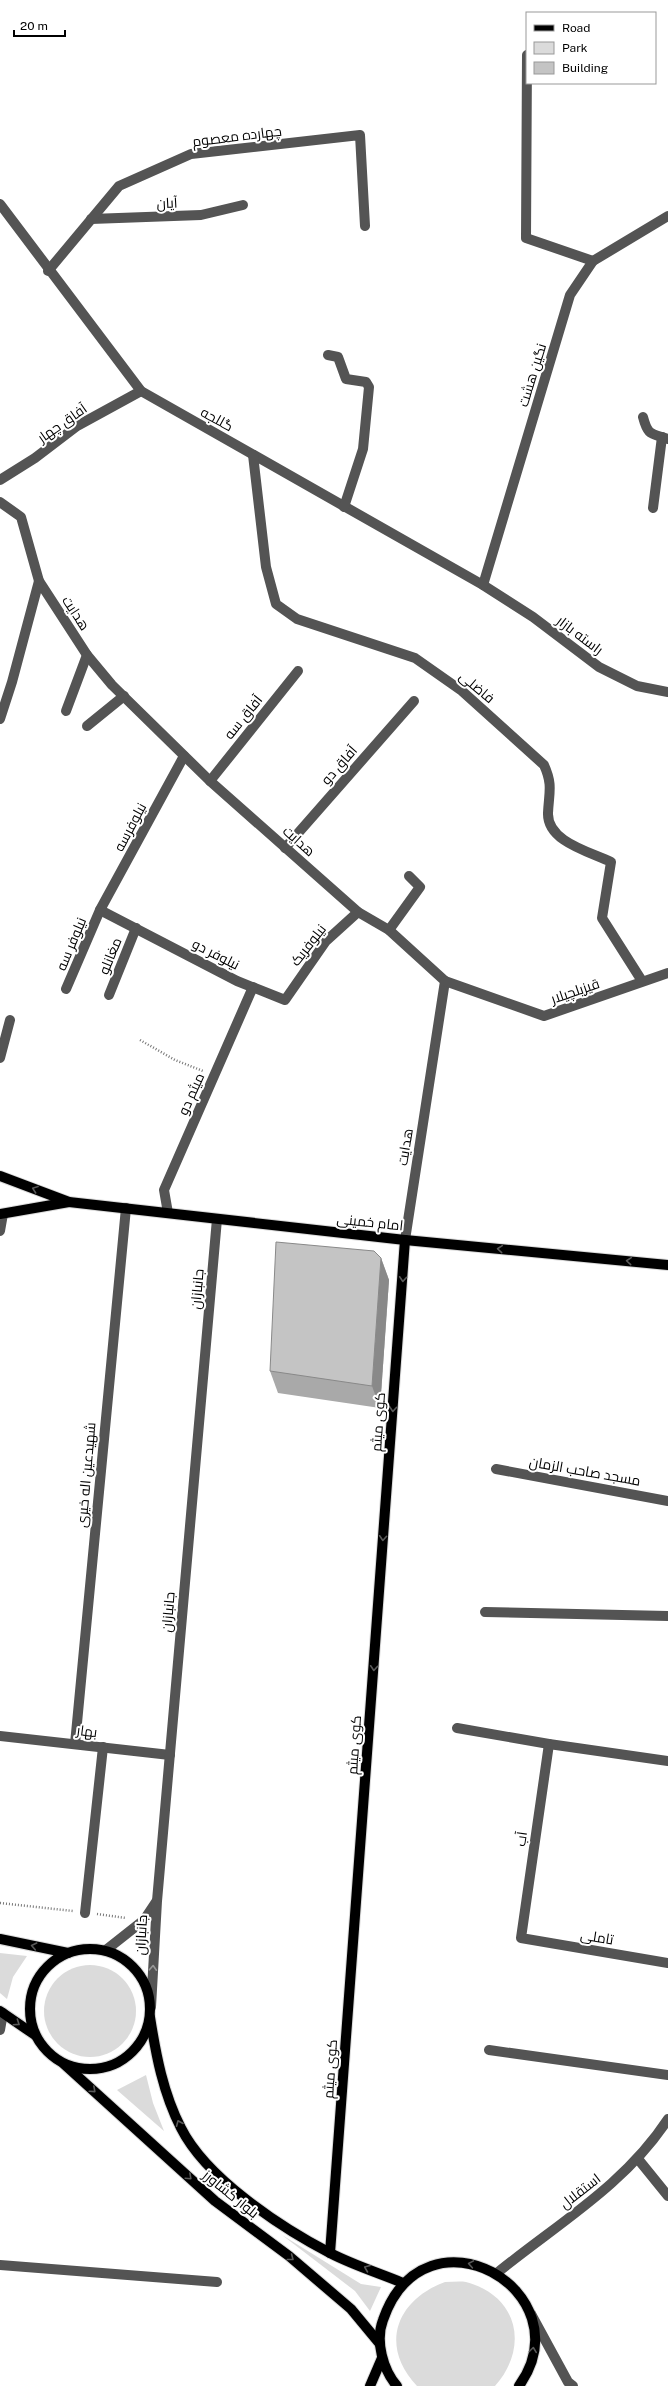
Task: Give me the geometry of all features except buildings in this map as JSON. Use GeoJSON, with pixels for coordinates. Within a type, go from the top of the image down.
{"type":"FeatureCollection","features":[{"type":"Feature","properties":{"kind":"main road"},"geometry":{"type":"LineString","coordinates":[[0,1176],[69,1202]]}},
{"type":"Feature","properties":{"kind":"main road","name":"امام خمینی"},"geometry":{"type":"LineString","coordinates":[[69,1202],[405,1240],[668,1265]]}},
{"type":"Feature","properties":{"kind":"main road"},"geometry":{"type":"LineString","coordinates":[[1,1214],[69,1202]]}},
{"type":"Feature","properties":{"kind":"main road","name":"کوی میثم"},"geometry":{"type":"LineString","coordinates":[[330,2253],[405,1240]]}},
{"type":"Feature","properties":{"kind":"main road"},"geometry":{"type":"LineString","coordinates":[[0,1939],[68,1953]]}},
{"type":"Feature","properties":{"kind":"main road"},"geometry":{"type":"LineString","coordinates":[[87,1948],[106,1950],[124,1959],[138,1971],[147,1988],[151,2012],[145,2036],[138,2046],[119,2063],[101,2069],[82,2070],[64,2064],[47,2052],[35,2034],[30,2016],[31,1996],[36,1984],[51,1963],[68,1953],[87,1948]]}},
{"type":"Feature","properties":{"kind":"main road"},"geometry":{"type":"LineString","coordinates":[[2,2012],[35,2034]]}},
{"type":"Feature","properties":{"kind":"main road","name":"بلوار کشاورز"},"geometry":{"type":"LineString","coordinates":[[151,2012],[163,2082],[181,2128],[201,2156],[224,2183],[330,2253],[403,2283]]}},
{"type":"Feature","properties":{"kind":"main road","name":"بلوار کشاورز"},"geometry":{"type":"LineString","coordinates":[[64,2064],[215,2201],[294,2260],[351,2308],[380,2344]]}},
{"type":"Feature","properties":{"kind":"main road"},"geometry":{"type":"LineString","coordinates":[[397,2386],[392,2381],[382,2358],[380,2344],[382,2323],[388,2304],[403,2283],[421,2271],[446,2262],[473,2263],[497,2273],[516,2290],[529,2311],[534,2336],[531,2362],[519,2386]]}},
{"type":"Feature","properties":{"kind":"main road"},"geometry":{"type":"LineString","coordinates":[[370,2386],[382,2358]]}},
{"type":"Feature","properties":{"kind":"street"},"geometry":{"type":"LineString","coordinates":[[527,84],[526,238],[593,261]]}},
{"type":"Feature","properties":{"kind":"street","name":"چهارده معصوم"},"geometry":{"type":"LineString","coordinates":[[48,271],[119,186],[190,154],[360,135],[365,226]]}},
{"type":"Feature","properties":{"kind":"street","name":"گللجه"},"geometry":{"type":"LineString","coordinates":[[0,204],[48,271],[141,392],[483,585]]}},
{"type":"Feature","properties":{"kind":"street","name":"آیان"},"geometry":{"type":"LineString","coordinates":[[91,219],[201,215],[243,205]]}},
{"type":"Feature","properties":{"kind":"street","name":"نگین هشت"},"geometry":{"type":"LineString","coordinates":[[483,585],[570,295],[593,261],[668,216]]}},
{"type":"Feature","properties":{"kind":"street"},"geometry":{"type":"LineString","coordinates":[[328,355],[338,357],[346,379],[366,382],[369,387],[362,449],[344,507]]}},
{"type":"Feature","properties":{"kind":"street","name":"آفاق چهار"},"geometry":{"type":"LineString","coordinates":[[0,480],[35,458],[77,426],[141,392]]}},
{"type":"Feature","properties":{"kind":"street"},"geometry":{"type":"LineString","coordinates":[[643,417],[650,434],[665,438],[653,508]]}},
{"type":"Feature","properties":{"kind":"street","name":"فاضلی"},"geometry":{"type":"LineString","coordinates":[[253,455],[266,567],[276,604],[298,619],[415,658],[462,691],[544,765],[551,780],[548,816],[554,831],[566,841],[611,862],[602,918],[642,981]]}},
{"type":"Feature","properties":{"kind":"street","name":"هدایت"},"geometry":{"type":"LineString","coordinates":[[0,502],[21,517],[39,581],[87,655],[124,696],[210,781],[285,848],[358,912],[389,930],[445,981],[405,1240]]}},
{"type":"Feature","properties":{"kind":"street"},"geometry":{"type":"LineString","coordinates":[[0,719],[12,682],[39,581]]}},
{"type":"Feature","properties":{"kind":"street","name":"راسته بازار"},"geometry":{"type":"LineString","coordinates":[[483,585],[533,617],[599,668],[637,686],[668,692]]}},
{"type":"Feature","properties":{"kind":"street"},"geometry":{"type":"LineString","coordinates":[[66,711],[87,655]]}},
{"type":"Feature","properties":{"kind":"street","name":"آفاق سه"},"geometry":{"type":"LineString","coordinates":[[210,781],[298,671]]}},
{"type":"Feature","properties":{"kind":"street"},"geometry":{"type":"LineString","coordinates":[[88,726],[124,696]]}},
{"type":"Feature","properties":{"kind":"street","name":"آفاق دو"},"geometry":{"type":"LineString","coordinates":[[285,848],[414,701]]}},
{"type":"Feature","properties":{"kind":"street","name":"نیلوفرسه"},"geometry":{"type":"LineString","coordinates":[[100,910],[184,756]]}},
{"type":"Feature","properties":{"kind":"street"},"geometry":{"type":"LineString","coordinates":[[389,930],[420,887],[409,876]]}},
{"type":"Feature","properties":{"kind":"street","name":"نیلوفر دو"},"geometry":{"type":"LineString","coordinates":[[100,910],[253,987],[285,1000]]}},
{"type":"Feature","properties":{"kind":"street","name":"نیلوفر سه"},"geometry":{"type":"LineString","coordinates":[[66,989],[100,910]]}},
{"type":"Feature","properties":{"kind":"street","name":"نیلوفریک"},"geometry":{"type":"LineString","coordinates":[[285,1000],[326,941],[358,912]]}},
{"type":"Feature","properties":{"kind":"street","name":"مغانلو"},"geometry":{"type":"LineString","coordinates":[[109,995],[136,928]]}},
{"type":"Feature","properties":{"kind":"street","name":"قیزیلچیلار"},"geometry":{"type":"LineString","coordinates":[[445,981],[544,1016],[668,973]]}},
{"type":"Feature","properties":{"kind":"street","name":"میثم دو"},"geometry":{"type":"LineString","coordinates":[[168,1213],[164,1190],[253,987]]}},
{"type":"Feature","properties":{"kind":"street"},"geometry":{"type":"LineString","coordinates":[[0,1058],[10,1020]]}},
{"type":"Feature","properties":{"kind":"street","name":"شهیدعین اله خیری"},"geometry":{"type":"LineString","coordinates":[[75,1744],[126,1208]]}},
{"type":"Feature","properties":{"kind":"street"},"geometry":{"type":"LineString","coordinates":[[0,1231],[1,1214]]}},
{"type":"Feature","properties":{"kind":"street","name":"جانبازان"},"geometry":{"type":"LineString","coordinates":[[151,2012],[157,1901],[217,1219]]}},
{"type":"Feature","properties":{"kind":"street","name":"مسجد صاحب الزمان"},"geometry":{"type":"LineString","coordinates":[[496,1469],[668,1501]]}},
{"type":"Feature","properties":{"kind":"street"},"geometry":{"type":"LineString","coordinates":[[485,1612],[668,1616]]}},
{"type":"Feature","properties":{"kind":"street"},"geometry":{"type":"LineString","coordinates":[[457,1728],[549,1744],[668,1761]]}},
{"type":"Feature","properties":{"kind":"street","name":"بهار"},"geometry":{"type":"LineString","coordinates":[[0,1736],[170,1755]]}},
{"type":"Feature","properties":{"kind":"street","name":"آب"},"geometry":{"type":"LineString","coordinates":[[521,1938],[549,1744]]}},
{"type":"Feature","properties":{"kind":"street"},"geometry":{"type":"LineString","coordinates":[[85,1913],[103,1747]]}},
{"type":"Feature","properties":{"kind":"street"},"geometry":{"type":"LineString","coordinates":[[106,1950],[144,1920],[157,1901]]}},
{"type":"Feature","properties":{"kind":"street","name":"تاملی"},"geometry":{"type":"LineString","coordinates":[[521,1938],[668,1963]]}},
{"type":"Feature","properties":{"kind":"street"},"geometry":{"type":"LineString","coordinates":[[0,2030],[2,2012]]}},
{"type":"Feature","properties":{"kind":"street"},"geometry":{"type":"LineString","coordinates":[[489,2050],[668,2075]]}},
{"type":"Feature","properties":{"kind":"street","name":"استقلال"},"geometry":{"type":"LineString","coordinates":[[497,2273],[533,2244],[594,2199],[638,2159],[668,2119]]}},
{"type":"Feature","properties":{"kind":"street"},"geometry":{"type":"LineString","coordinates":[[638,2159],[668,2196]]}},
{"type":"Feature","properties":{"kind":"street"},"geometry":{"type":"LineString","coordinates":[[0,2265],[217,2282]]}},
{"type":"Feature","properties":{"kind":"street"},"geometry":{"type":"LineString","coordinates":[[529,2311],[568,2382],[573,2386]]}},
{"type":"Feature","properties":{"kind":"path"},"geometry":{"type":"LineString","coordinates":[[140,1040],[175,1060],[214,1075]]}},
{"type":"Feature","properties":{"kind":"green space"},"geometry":{"type":"Polygon","coordinates":[[[0,1953],[27,1956],[13,1977],[7,1999],[0,1993],[0,1953]]]}},
{"type":"Feature","properties":{"kind":"green space"},"geometry":{"type":"Polygon","coordinates":[[[90,1965],[107,1969],[122,1979],[132,1994],[136,2011],[132,2028],[122,2043],[107,2053],[90,2057],[73,2053],[58,2043],[48,2028],[44,2011],[48,1994],[58,1979],[73,1969],[90,1965]]]}},
{"type":"Feature","properties":{"kind":"green space"},"geometry":{"type":"Polygon","coordinates":[[[146,2075],[153,2103],[164,2131],[117,2090],[146,2075]]]}},
{"type":"Feature","properties":{"kind":"green space"},"geometry":{"type":"Polygon","coordinates":[[[282,2235],[361,2284],[381,2287],[370,2311],[355,2291],[282,2235]]]}},
{"type":"Feature","properties":{"kind":"green space"},"geometry":{"type":"Polygon","coordinates":[[[445,2282],[466,2282],[484,2289],[498,2299],[507,2311],[513,2325],[515,2340],[512,2356],[506,2371],[495,2386],[417,2386],[405,2371],[398,2355],[396,2340],[398,2326],[405,2312],[415,2300],[428,2290],[445,2282]]]}}]}
